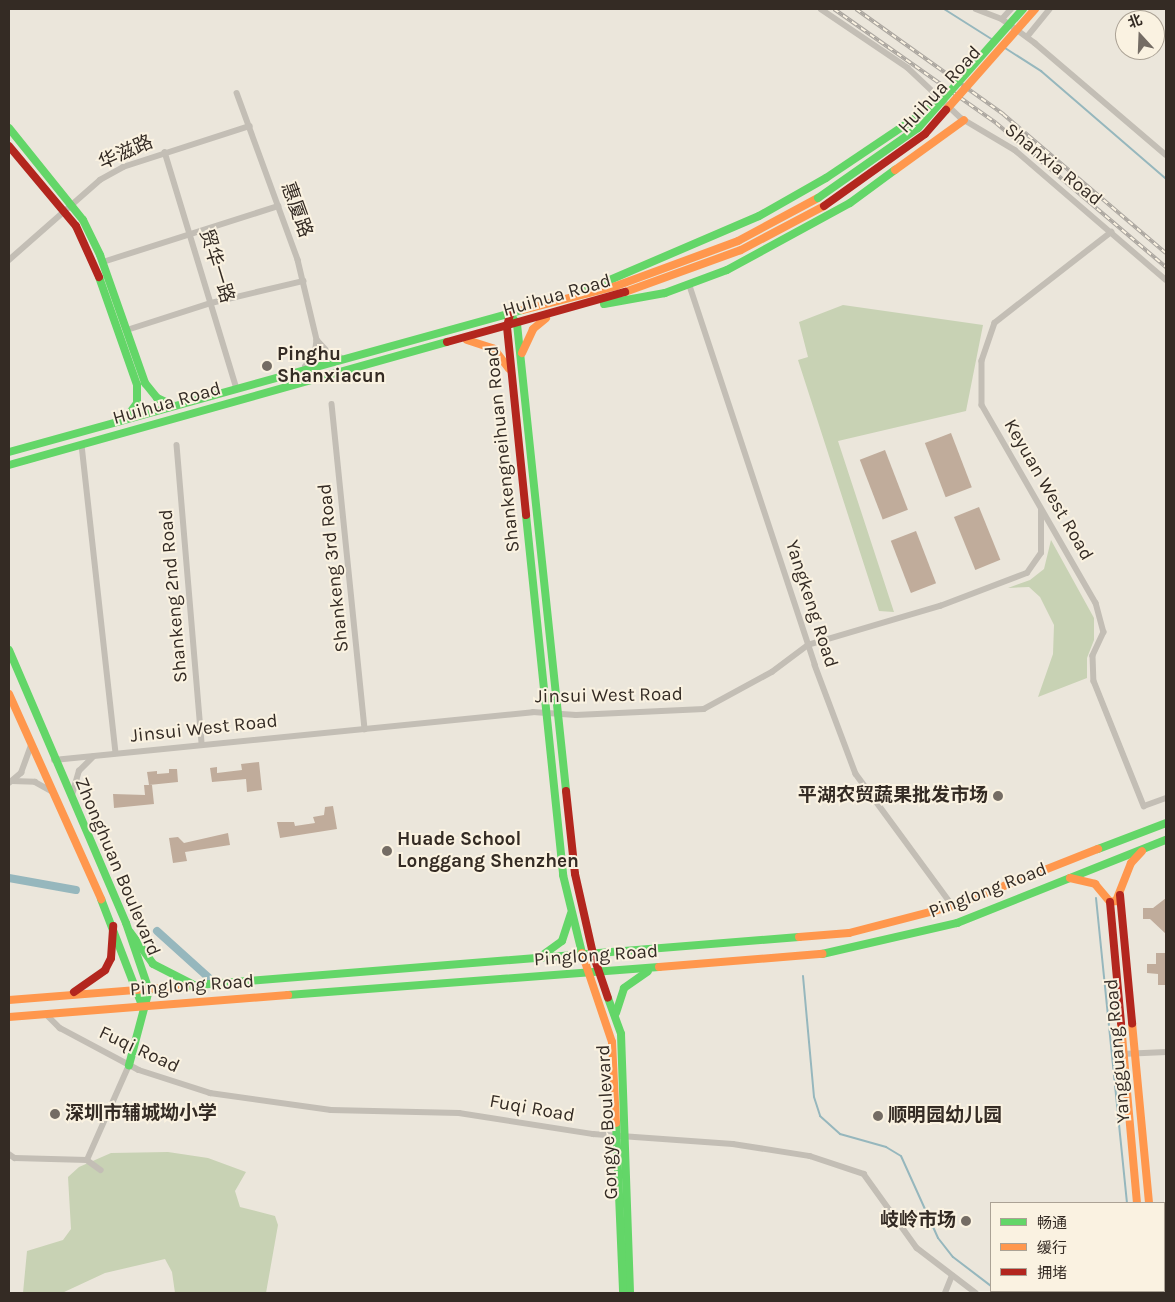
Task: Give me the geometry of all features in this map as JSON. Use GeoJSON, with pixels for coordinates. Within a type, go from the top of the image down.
{"type":"FeatureCollection","features":[{"type":"Feature","properties":{"kind":"main road","name":"Huihua Road"},"geometry":{"type":"LineString","coordinates":[[9,452],[237,389],[302,369],[567,299],[691,260],[780,220],[818,198],[918,128],[1023,9]]}},
{"type":"Feature","properties":{"kind":"main road","name":"Huihua Road"},"geometry":{"type":"LineString","coordinates":[[9,465],[570,309],[695,269],[784,229],[824,206],[924,134],[1035,9]]}},
{"type":"Feature","properties":{"kind":"main road"},"geometry":{"type":"LineString","coordinates":[[567,299],[759,216],[826,178],[942,101]]}},
{"type":"Feature","properties":{"kind":"main road"},"geometry":{"type":"LineString","coordinates":[[570,309],[690,286],[816,224],[964,120]]}},
{"type":"Feature","properties":{"kind":"main road"},"geometry":{"type":"LineString","coordinates":[[9,128],[84,220],[103,262],[150,391],[174,405]]}},
{"type":"Feature","properties":{"kind":"main road"},"geometry":{"type":"LineString","coordinates":[[9,146],[63,210],[91,256],[137,385],[137,403],[125,419]]}},
{"type":"Feature","properties":{"kind":"main road","name":"Shankengneihuan Road"},"geometry":{"type":"LineString","coordinates":[[510,314],[517,324],[575,874],[593,954]]}},
{"type":"Feature","properties":{"kind":"main road","name":"Shankengneihuan Road"},"geometry":{"type":"LineString","coordinates":[[510,314],[507,327],[545,713],[570,913],[582,955]]}},
{"type":"Feature","properties":{"kind":"main road"},"geometry":{"type":"LineString","coordinates":[[520,359],[533,329],[552,314]]}},
{"type":"Feature","properties":{"kind":"main road"},"geometry":{"type":"LineString","coordinates":[[460,340],[494,349],[512,376]]}},
{"type":"Feature","properties":{"kind":"main road","name":"Zhonghuan Boulevard"},"geometry":{"type":"LineString","coordinates":[[9,650],[72,803],[130,932],[149,990]]}},
{"type":"Feature","properties":{"kind":"main road","name":"Zhonghuan Boulevard"},"geometry":{"type":"LineString","coordinates":[[9,694],[90,880],[113,926],[142,1005]]}},
{"type":"Feature","properties":{"kind":"main road","name":"Pinglong Road"},"geometry":{"type":"LineString","coordinates":[[9,1000],[534,959],[848,932],[953,906],[1166,823]]}},
{"type":"Feature","properties":{"kind":"main road","name":"Pinglong Road"},"geometry":{"type":"LineString","coordinates":[[9,1017],[142,1005],[660,968],[866,947],[956,923],[1166,840]]}},
{"type":"Feature","properties":{"kind":"main road"},"geometry":{"type":"LineString","coordinates":[[1064,879],[1095,884],[1110,902],[1120,895],[1130,863],[1148,847]]}},
{"type":"Feature","properties":{"kind":"main road","name":"Yangguang Road"},"geometry":{"type":"LineString","coordinates":[[1120,895],[1133,1053],[1149,1202]]}},
{"type":"Feature","properties":{"kind":"main road","name":"Yangguang Road"},"geometry":{"type":"LineString","coordinates":[[1110,902],[1122,1054],[1137,1202]]}},
{"type":"Feature","properties":{"kind":"main road"},"geometry":{"type":"LineString","coordinates":[[534,959],[562,941],[570,913]]}},
{"type":"Feature","properties":{"kind":"main road"},"geometry":{"type":"LineString","coordinates":[[62,996],[82,989],[105,970],[111,958],[113,926]]}},
{"type":"Feature","properties":{"kind":"main road"},"geometry":{"type":"LineString","coordinates":[[130,932],[146,958],[161,971],[180,980],[207,985]]}},
{"type":"Feature","properties":{"kind":"main road","name":"Gongye Boulevard"},"geometry":{"type":"LineString","coordinates":[[593,954],[616,1013],[622,1046],[623,1293]]}},
{"type":"Feature","properties":{"kind":"main road","name":"Gongye Boulevard"},"geometry":{"type":"LineString","coordinates":[[582,955],[611,1033],[622,1137],[630,1293]]}},
{"type":"Feature","properties":{"kind":"main road"},"geometry":{"type":"LineString","coordinates":[[616,1013],[620,995],[629,982],[660,968]]}},
{"type":"Feature","properties":{"kind":"main road"},"geometry":{"type":"LineString","coordinates":[[130,1065],[142,1005],[149,990]]}},
{"type":"Feature","properties":{"kind":"street","name":"Shanxia Road"},"geometry":{"type":"LineString","coordinates":[[821,9],[908,68],[964,120],[1015,150],[1166,280]]}},
{"type":"Feature","properties":{"kind":"street"},"geometry":{"type":"LineString","coordinates":[[976,9],[1002,20],[1026,37],[1166,155]]}},
{"type":"Feature","properties":{"kind":"street"},"geometry":{"type":"LineString","coordinates":[[1002,20],[1011,9]]}},
{"type":"Feature","properties":{"kind":"street"},"geometry":{"type":"LineString","coordinates":[[1026,37],[1050,9]]}},
{"type":"Feature","properties":{"kind":"street","name":"惠厦路"},"geometry":{"type":"LineString","coordinates":[[237,93],[303,281],[317,340]]}},
{"type":"Feature","properties":{"kind":"street","name":"华滋路"},"geometry":{"type":"LineString","coordinates":[[9,260],[63,210],[123,166],[250,126]]}},
{"type":"Feature","properties":{"kind":"street","name":"贸华一路"},"geometry":{"type":"LineString","coordinates":[[165,152],[237,389]]}},
{"type":"Feature","properties":{"kind":"street"},"geometry":{"type":"LineString","coordinates":[[103,262],[278,206]]}},
{"type":"Feature","properties":{"kind":"street","name":"Keyuan West Road"},"geometry":{"type":"LineString","coordinates":[[1112,232],[995,323],[987,340],[982,361],[982,405],[1102,620],[1104,632],[1094,656],[1094,681],[1144,806],[1166,798]]}},
{"type":"Feature","properties":{"kind":"street"},"geometry":{"type":"LineString","coordinates":[[127,330],[211,303],[303,281]]}},
{"type":"Feature","properties":{"kind":"street","name":"Yangkeng Road"},"geometry":{"type":"LineString","coordinates":[[690,286],[808,645],[856,774],[953,906]]}},
{"type":"Feature","properties":{"kind":"street"},"geometry":{"type":"LineString","coordinates":[[317,340],[329,353],[343,358]]}},
{"type":"Feature","properties":{"kind":"street"},"geometry":{"type":"LineString","coordinates":[[302,369],[315,357],[317,340]]}},
{"type":"Feature","properties":{"kind":"street","name":"Shankeng 3rd Road"},"geometry":{"type":"LineString","coordinates":[[332,404],[365,729]]}},
{"type":"Feature","properties":{"kind":"street"},"geometry":{"type":"LineString","coordinates":[[82,445],[116,753]]}},
{"type":"Feature","properties":{"kind":"street","name":"Shankeng 2nd Road"},"geometry":{"type":"LineString","coordinates":[[176,445],[202,745]]}},
{"type":"Feature","properties":{"kind":"street","name":"Jinsui West Road"},"geometry":{"type":"LineString","coordinates":[[54,760],[545,713],[704,709],[772,672],[808,645],[940,606],[1027,573],[1041,553],[1041,510]]}},
{"type":"Feature","properties":{"kind":"street"},"geometry":{"type":"LineString","coordinates":[[10,782],[21,773],[31,745]]}},
{"type":"Feature","properties":{"kind":"street"},"geometry":{"type":"LineString","coordinates":[[72,803],[76,776],[95,756]]}},
{"type":"Feature","properties":{"kind":"street"},"geometry":{"type":"LineString","coordinates":[[10,782],[35,782],[51,792]]}},
{"type":"Feature","properties":{"kind":"street","name":"Fuqi Road"},"geometry":{"type":"LineString","coordinates":[[46,1014],[60,1028],[130,1065],[171,1083],[231,1097],[330,1110],[459,1113],[622,1137],[770,1149],[857,1171],[874,1184],[888,1212],[917,1248],[976,1293]]}},
{"type":"Feature","properties":{"kind":"street"},"geometry":{"type":"LineString","coordinates":[[1122,1054],[1166,1052]]}},
{"type":"Feature","properties":{"kind":"street"},"geometry":{"type":"LineString","coordinates":[[87,1160],[130,1065]]}},
{"type":"Feature","properties":{"kind":"street"},"geometry":{"type":"LineString","coordinates":[[9,1154],[15,1158],[87,1160],[101,1170]]}},
{"type":"Feature","properties":{"kind":"street"},"geometry":{"type":"LineString","coordinates":[[945,1293],[952,1276]]}},
{"type":"Feature","properties":{"kind":"green space"},"geometry":{"type":"Polygon","coordinates":[[[843,305],[983,325],[966,411],[838,441],[894,612],[879,611],[798,360],[808,357],[799,322],[843,305]]]}},
{"type":"Feature","properties":{"kind":"green space"},"geometry":{"type":"Polygon","coordinates":[[[1051,540],[1094,618],[1094,640],[1087,658],[1087,678],[1038,697],[1053,654],[1054,625],[1040,597],[1029,587],[1008,588],[1030,580],[1044,569],[1051,540]]]}},
{"type":"Feature","properties":{"kind":"green space"},"geometry":{"type":"Polygon","coordinates":[[[168,1152],[208,1158],[246,1172],[235,1191],[240,1207],[275,1216],[278,1225],[266,1293],[175,1293],[172,1272],[165,1259],[105,1273],[62,1293],[23,1293],[27,1251],[63,1240],[71,1229],[68,1177],[79,1167],[111,1153],[168,1152]]]}},
{"type":"Feature","properties":{"kind":"building"},"geometry":{"type":"Polygon","coordinates":[[[951,433],[972,487],[946,497],[925,443],[951,433]]]}},
{"type":"Feature","properties":{"kind":"building"},"geometry":{"type":"Polygon","coordinates":[[[885,450],[908,510],[883,519],[860,460],[885,450]]]}},
{"type":"Feature","properties":{"kind":"building"},"geometry":{"type":"Polygon","coordinates":[[[979,507],[1000,560],[975,570],[954,517],[979,507]]]}},
{"type":"Feature","properties":{"kind":"building"},"geometry":{"type":"Polygon","coordinates":[[[916,531],[936,583],[911,593],[891,541],[916,531]]]}},
{"type":"Feature","properties":{"kind":"building"},"geometry":{"type":"Polygon","coordinates":[[[259,762],[262,790],[247,792],[246,779],[212,782],[210,768],[217,767],[217,773],[242,770],[241,764],[259,762]]]}},
{"type":"Feature","properties":{"kind":"building"},"geometry":{"type":"Polygon","coordinates":[[[169,769],[177,769],[178,782],[149,785],[147,772],[157,771],[157,774],[169,773],[169,769]]]}},
{"type":"Feature","properties":{"kind":"building"},"geometry":{"type":"Polygon","coordinates":[[[144,785],[152,785],[154,804],[114,808],[113,794],[145,795],[144,785]]]}},
{"type":"Feature","properties":{"kind":"building"},"geometry":{"type":"Polygon","coordinates":[[[333,806],[337,829],[280,838],[277,822],[294,822],[295,826],[315,823],[313,817],[324,815],[325,807],[333,806]]]}},
{"type":"Feature","properties":{"kind":"building"},"geometry":{"type":"Polygon","coordinates":[[[228,833],[230,845],[185,852],[187,861],[173,863],[169,838],[178,837],[184,843],[228,833]]]}},
{"type":"Feature","properties":{"kind":"building"},"geometry":{"type":"Polygon","coordinates":[[[1166,898],[1166,934],[1150,919],[1143,919],[1143,908],[1153,908],[1166,898]]]}},
{"type":"Feature","properties":{"kind":"building"},"geometry":{"type":"Polygon","coordinates":[[[1156,953],[1165,953],[1166,985],[1158,985],[1158,974],[1147,973],[1147,964],[1156,964],[1156,953]]]}},
{"type":"Feature","properties":{"kind":"waterway"},"geometry":{"type":"LineString","coordinates":[[944,9],[993,40]]}},
{"type":"Feature","properties":{"kind":"waterway"},"geometry":{"type":"LineString","coordinates":[[1005,48],[1041,71],[1166,179]]}},
{"type":"Feature","properties":{"kind":"waterway"},"geometry":{"type":"LineString","coordinates":[[9,878],[76,890]]}},
{"type":"Feature","properties":{"kind":"waterway"},"geometry":{"type":"LineString","coordinates":[[1096,898],[1127,1202]]}},
{"type":"Feature","properties":{"kind":"waterway"},"geometry":{"type":"LineString","coordinates":[[157,931],[208,977]]}},
{"type":"Feature","properties":{"kind":"waterway"},"geometry":{"type":"LineString","coordinates":[[803,976],[814,1097],[820,1116],[840,1134],[886,1147],[901,1156],[938,1238],[953,1257],[990,1285]]}},
{"type":"Feature","properties":{"kind":"railway"},"geometry":{"type":"LineString","coordinates":[[834,9],[996,123],[1166,267]]}},
{"type":"Feature","properties":{"kind":"railway"},"geometry":{"type":"LineString","coordinates":[[856,9],[1003,114],[1166,253]]}},
{"type":"Feature","properties":{"kind":"traffic: fast"},"geometry":{"type":"LineString","coordinates":[[818,198],[918,128],[1023,9]]}},
{"type":"Feature","properties":{"kind":"traffic: fast"},"geometry":{"type":"LineString","coordinates":[[577,294],[759,216],[826,178],[936,104]]}},
{"type":"Feature","properties":{"kind":"traffic: fast"},"geometry":{"type":"LineString","coordinates":[[9,128],[83,220],[100,255],[145,383],[157,398],[172,405]]}},
{"type":"Feature","properties":{"kind":"traffic: fast"},"geometry":{"type":"LineString","coordinates":[[604,304],[665,293],[727,270],[850,203],[895,170]]}},
{"type":"Feature","properties":{"kind":"traffic: fast"},"geometry":{"type":"LineString","coordinates":[[99,277],[137,385],[137,403],[126,418]]}},
{"type":"Feature","properties":{"kind":"traffic: fast"},"geometry":{"type":"LineString","coordinates":[[9,452],[522,310]]}},
{"type":"Feature","properties":{"kind":"traffic: fast"},"geometry":{"type":"LineString","coordinates":[[510,314],[517,324],[566,791]]}},
{"type":"Feature","properties":{"kind":"traffic: fast"},"geometry":{"type":"LineString","coordinates":[[9,465],[447,342]]}},
{"type":"Feature","properties":{"kind":"traffic: fast"},"geometry":{"type":"LineString","coordinates":[[526,515],[563,875],[582,953]]}},
{"type":"Feature","properties":{"kind":"traffic: fast"},"geometry":{"type":"LineString","coordinates":[[9,650],[126,923],[149,990],[129,1065]]}},
{"type":"Feature","properties":{"kind":"traffic: fast"},"geometry":{"type":"LineString","coordinates":[[1098,849],[1166,823]]}},
{"type":"Feature","properties":{"kind":"traffic: fast"},"geometry":{"type":"LineString","coordinates":[[822,954],[957,923],[1166,840]]}},
{"type":"Feature","properties":{"kind":"traffic: fast"},"geometry":{"type":"LineString","coordinates":[[101,899],[142,1005]]}},
{"type":"Feature","properties":{"kind":"traffic: fast"},"geometry":{"type":"LineString","coordinates":[[540,957],[562,941],[571,913]]}},
{"type":"Feature","properties":{"kind":"traffic: fast"},"geometry":{"type":"LineString","coordinates":[[130,932],[153,964],[192,984]]}},
{"type":"Feature","properties":{"kind":"traffic: fast"},"geometry":{"type":"LineString","coordinates":[[185,986],[799,937]]}},
{"type":"Feature","properties":{"kind":"traffic: fast"},"geometry":{"type":"LineString","coordinates":[[288,995],[659,967]]}},
{"type":"Feature","properties":{"kind":"traffic: fast"},"geometry":{"type":"LineString","coordinates":[[616,1013],[624,988],[648,971]]}},
{"type":"Feature","properties":{"kind":"traffic: fast"},"geometry":{"type":"LineString","coordinates":[[608,998],[621,1034],[630,1293]]}},
{"type":"Feature","properties":{"kind":"traffic: fast"},"geometry":{"type":"LineString","coordinates":[[616,1123],[623,1293]]}},
{"type":"Feature","properties":{"kind":"traffic: slow"},"geometry":{"type":"LineString","coordinates":[[946,110],[1035,9]]}},
{"type":"Feature","properties":{"kind":"traffic: slow"},"geometry":{"type":"LineString","coordinates":[[895,170],[964,120]]}},
{"type":"Feature","properties":{"kind":"traffic: slow"},"geometry":{"type":"LineString","coordinates":[[522,310],[616,286],[738,241],[818,198]]}},
{"type":"Feature","properties":{"kind":"traffic: slow"},"geometry":{"type":"LineString","coordinates":[[625,292],[741,250],[824,206]]}},
{"type":"Feature","properties":{"kind":"traffic: slow"},"geometry":{"type":"LineString","coordinates":[[522,353],[533,329],[546,318]]}},
{"type":"Feature","properties":{"kind":"traffic: slow"},"geometry":{"type":"LineString","coordinates":[[467,340],[494,349],[509,369]]}},
{"type":"Feature","properties":{"kind":"traffic: slow"},"geometry":{"type":"LineString","coordinates":[[9,694],[101,899]]}},
{"type":"Feature","properties":{"kind":"traffic: slow"},"geometry":{"type":"LineString","coordinates":[[799,937],[849,933],[953,906],[1098,849]]}},
{"type":"Feature","properties":{"kind":"traffic: slow"},"geometry":{"type":"LineString","coordinates":[[1070,878],[1095,884],[1110,902],[1116,901],[1131,863],[1142,851]]}},
{"type":"Feature","properties":{"kind":"traffic: slow"},"geometry":{"type":"LineString","coordinates":[[582,953],[612,1042],[616,1123]]}},
{"type":"Feature","properties":{"kind":"traffic: slow"},"geometry":{"type":"LineString","coordinates":[[659,967],[822,954]]}},
{"type":"Feature","properties":{"kind":"traffic: slow"},"geometry":{"type":"LineString","coordinates":[[9,1000],[185,986]]}},
{"type":"Feature","properties":{"kind":"traffic: slow"},"geometry":{"type":"LineString","coordinates":[[9,1017],[288,995]]}},
{"type":"Feature","properties":{"kind":"traffic: slow"},"geometry":{"type":"LineString","coordinates":[[1132,1023],[1149,1202]]}},
{"type":"Feature","properties":{"kind":"traffic: slow"},"geometry":{"type":"LineString","coordinates":[[1121,1024],[1137,1202]]}},
{"type":"Feature","properties":{"kind":"traffic: jam"},"geometry":{"type":"LineString","coordinates":[[824,206],[925,134],[946,110]]}},
{"type":"Feature","properties":{"kind":"traffic: jam"},"geometry":{"type":"LineString","coordinates":[[9,146],[76,226],[99,277]]}},
{"type":"Feature","properties":{"kind":"traffic: jam"},"geometry":{"type":"LineString","coordinates":[[447,342],[625,292]]}},
{"type":"Feature","properties":{"kind":"traffic: jam"},"geometry":{"type":"LineString","coordinates":[[510,314],[507,327],[526,515]]}},
{"type":"Feature","properties":{"kind":"traffic: jam"},"geometry":{"type":"LineString","coordinates":[[566,791],[575,874],[593,954],[608,998]]}},
{"type":"Feature","properties":{"kind":"traffic: jam"},"geometry":{"type":"LineString","coordinates":[[1120,895],[1132,1023]]}},
{"type":"Feature","properties":{"kind":"traffic: jam"},"geometry":{"type":"LineString","coordinates":[[1110,902],[1121,1024]]}},
{"type":"Feature","properties":{"kind":"traffic: jam"},"geometry":{"type":"LineString","coordinates":[[74,992],[105,970],[111,958],[113,926]]}},
{"type":"Feature","properties":{"kind":"place","name":"Pinghu Shanxiacun"},"geometry":{"type":"Point","coordinates":[267,366]}},
{"type":"Feature","properties":{"kind":"place","name":"平湖农贸蔬果批发市场"},"geometry":{"type":"Point","coordinates":[998,796]}},
{"type":"Feature","properties":{"kind":"place","name":"Huade School Longgang Shenzhen"},"geometry":{"type":"Point","coordinates":[387,851]}},
{"type":"Feature","properties":{"kind":"place","name":"深圳市辅城坳小学"},"geometry":{"type":"Point","coordinates":[55,1114]}},
{"type":"Feature","properties":{"kind":"place","name":"顺明园幼儿园"},"geometry":{"type":"Point","coordinates":[878,1116]}},
{"type":"Feature","properties":{"kind":"place","name":"岐岭市场"},"geometry":{"type":"Point","coordinates":[966,1221]}}]}
